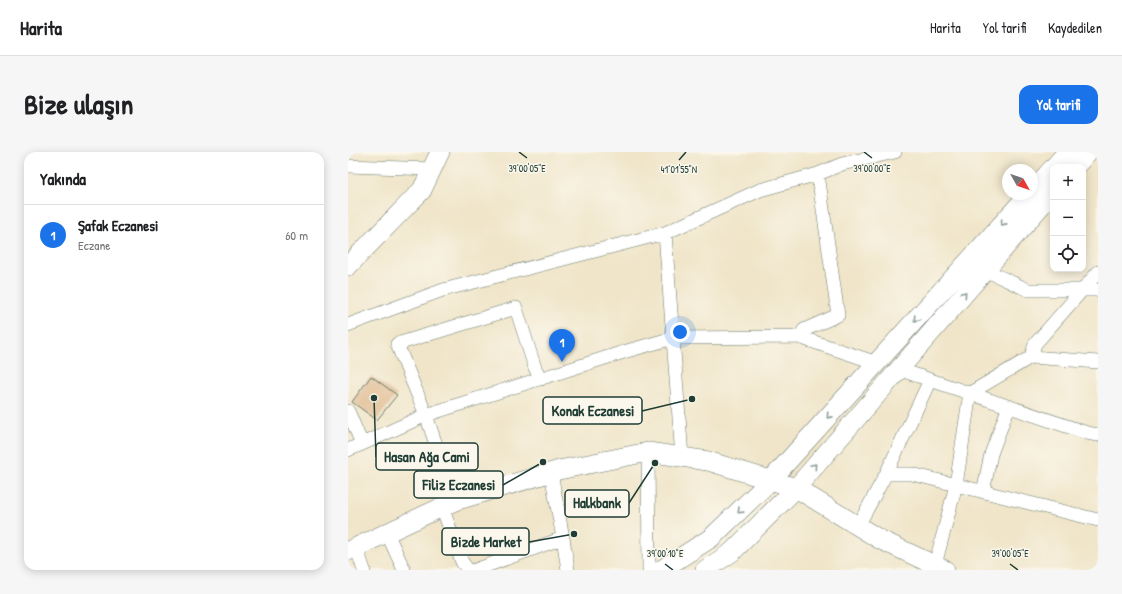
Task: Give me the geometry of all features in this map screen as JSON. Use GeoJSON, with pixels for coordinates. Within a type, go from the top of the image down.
{"type":"FeatureCollection","features":[{"type":"Feature","properties":{"kind":"main road"},"geometry":{"type":"LineString","coordinates":[[348,266],[422,190],[440,152]]}},
{"type":"Feature","properties":{"kind":"main road"},"geometry":{"type":"LineString","coordinates":[[1056,164],[1067,152]]}},
{"type":"Feature","properties":{"kind":"main road"},"geometry":{"type":"LineString","coordinates":[[1078,164],[1088,152]]}},
{"type":"Feature","properties":{"kind":"main road"},"geometry":{"type":"LineString","coordinates":[[1038,184],[1050,170]]}},
{"type":"Feature","properties":{"kind":"main road"},"geometry":{"type":"LineString","coordinates":[[708,569],[732,552],[796,488],[1050,195]]}},
{"type":"Feature","properties":{"kind":"main road"},"geometry":{"type":"LineString","coordinates":[[661,570],[711,538],[770,481],[1024,200]]}},
{"type":"Feature","properties":{"kind":"main road"},"geometry":{"type":"LineString","coordinates":[[352,549],[449,504],[551,473],[648,452],[708,461],[796,488],[879,539],[940,568]]}},
{"type":"Feature","properties":{"kind":"street"},"geometry":{"type":"LineString","coordinates":[[348,325],[443,290],[665,233],[760,190],[818,174],[842,164],[895,152]]}},
{"type":"Feature","properties":{"kind":"street"},"geometry":{"type":"LineString","coordinates":[[348,166],[432,169]]}},
{"type":"Feature","properties":{"kind":"street"},"geometry":{"type":"LineString","coordinates":[[799,337],[804,330],[838,315],[818,174]]}},
{"type":"Feature","properties":{"kind":"street"},"geometry":{"type":"LineString","coordinates":[[665,233],[682,457]]}},
{"type":"Feature","properties":{"kind":"street"},"geometry":{"type":"LineString","coordinates":[[985,270],[1028,290],[1098,290]]}},
{"type":"Feature","properties":{"kind":"street"},"geometry":{"type":"LineString","coordinates":[[1030,357],[1035,344],[1098,272]]}},
{"type":"Feature","properties":{"kind":"street"},"geometry":{"type":"LineString","coordinates":[[468,570],[462,562],[426,415],[397,344],[516,308],[535,368],[541,379]]}},
{"type":"Feature","properties":{"kind":"street"},"geometry":{"type":"LineString","coordinates":[[348,450],[426,415],[673,338],[799,337],[877,363]]}},
{"type":"Feature","properties":{"kind":"street"},"geometry":{"type":"LineString","coordinates":[[970,393],[1030,357],[1098,362]]}},
{"type":"Feature","properties":{"kind":"street"},"geometry":{"type":"LineString","coordinates":[[898,369],[1087,433],[1098,435]]}},
{"type":"Feature","properties":{"kind":"street"},"geometry":{"type":"LineString","coordinates":[[858,526],[886,474],[930,380]]}},
{"type":"Feature","properties":{"kind":"street"},"geometry":{"type":"LineString","coordinates":[[940,568],[956,485],[970,393]]}},
{"type":"Feature","properties":{"kind":"street"},"geometry":{"type":"LineString","coordinates":[[983,492],[991,454],[1009,406]]}},
{"type":"Feature","properties":{"kind":"street"},"geometry":{"type":"LineString","coordinates":[[348,411],[362,444]]}},
{"type":"Feature","properties":{"kind":"street"},"geometry":{"type":"LineString","coordinates":[[648,452],[649,570]]}},
{"type":"Feature","properties":{"kind":"street"},"geometry":{"type":"LineString","coordinates":[[551,473],[568,570]]}},
{"type":"Feature","properties":{"kind":"street"},"geometry":{"type":"LineString","coordinates":[[886,474],[912,474],[1098,520]]}},
{"type":"Feature","properties":{"kind":"street"},"geometry":{"type":"LineString","coordinates":[[387,533],[404,570]]}},
{"type":"Feature","properties":{"kind":"street"},"geometry":{"type":"LineString","coordinates":[[475,570],[563,538]]}},
{"type":"Feature","properties":{"kind":"street"},"geometry":{"type":"LineString","coordinates":[[352,549],[364,570]]}},
{"type":"Feature","properties":{"kind":"building"},"geometry":{"type":"Polygon","coordinates":[[[371,376],[397,395],[377,420],[352,402],[371,376]]]}},
{"type":"Feature","properties":{"kind":"place","name":"Şafak Eczanesi"},"geometry":{"type":"Point","coordinates":[562,362]}},
{"type":"Feature","properties":{"kind":"place","name":"Hasan Ağa Cami"},"geometry":{"type":"Point","coordinates":[374,398]}},
{"type":"Feature","properties":{"kind":"place","name":"Konak Eczanesi"},"geometry":{"type":"Point","coordinates":[692,399]}},
{"type":"Feature","properties":{"kind":"place","name":"Filiz Eczanesi"},"geometry":{"type":"Point","coordinates":[543,462]}},
{"type":"Feature","properties":{"kind":"place","name":"Halkbank"},"geometry":{"type":"Point","coordinates":[655,463]}},
{"type":"Feature","properties":{"kind":"place","name":"Bizde Market"},"geometry":{"type":"Point","coordinates":[574,534]}}]}
